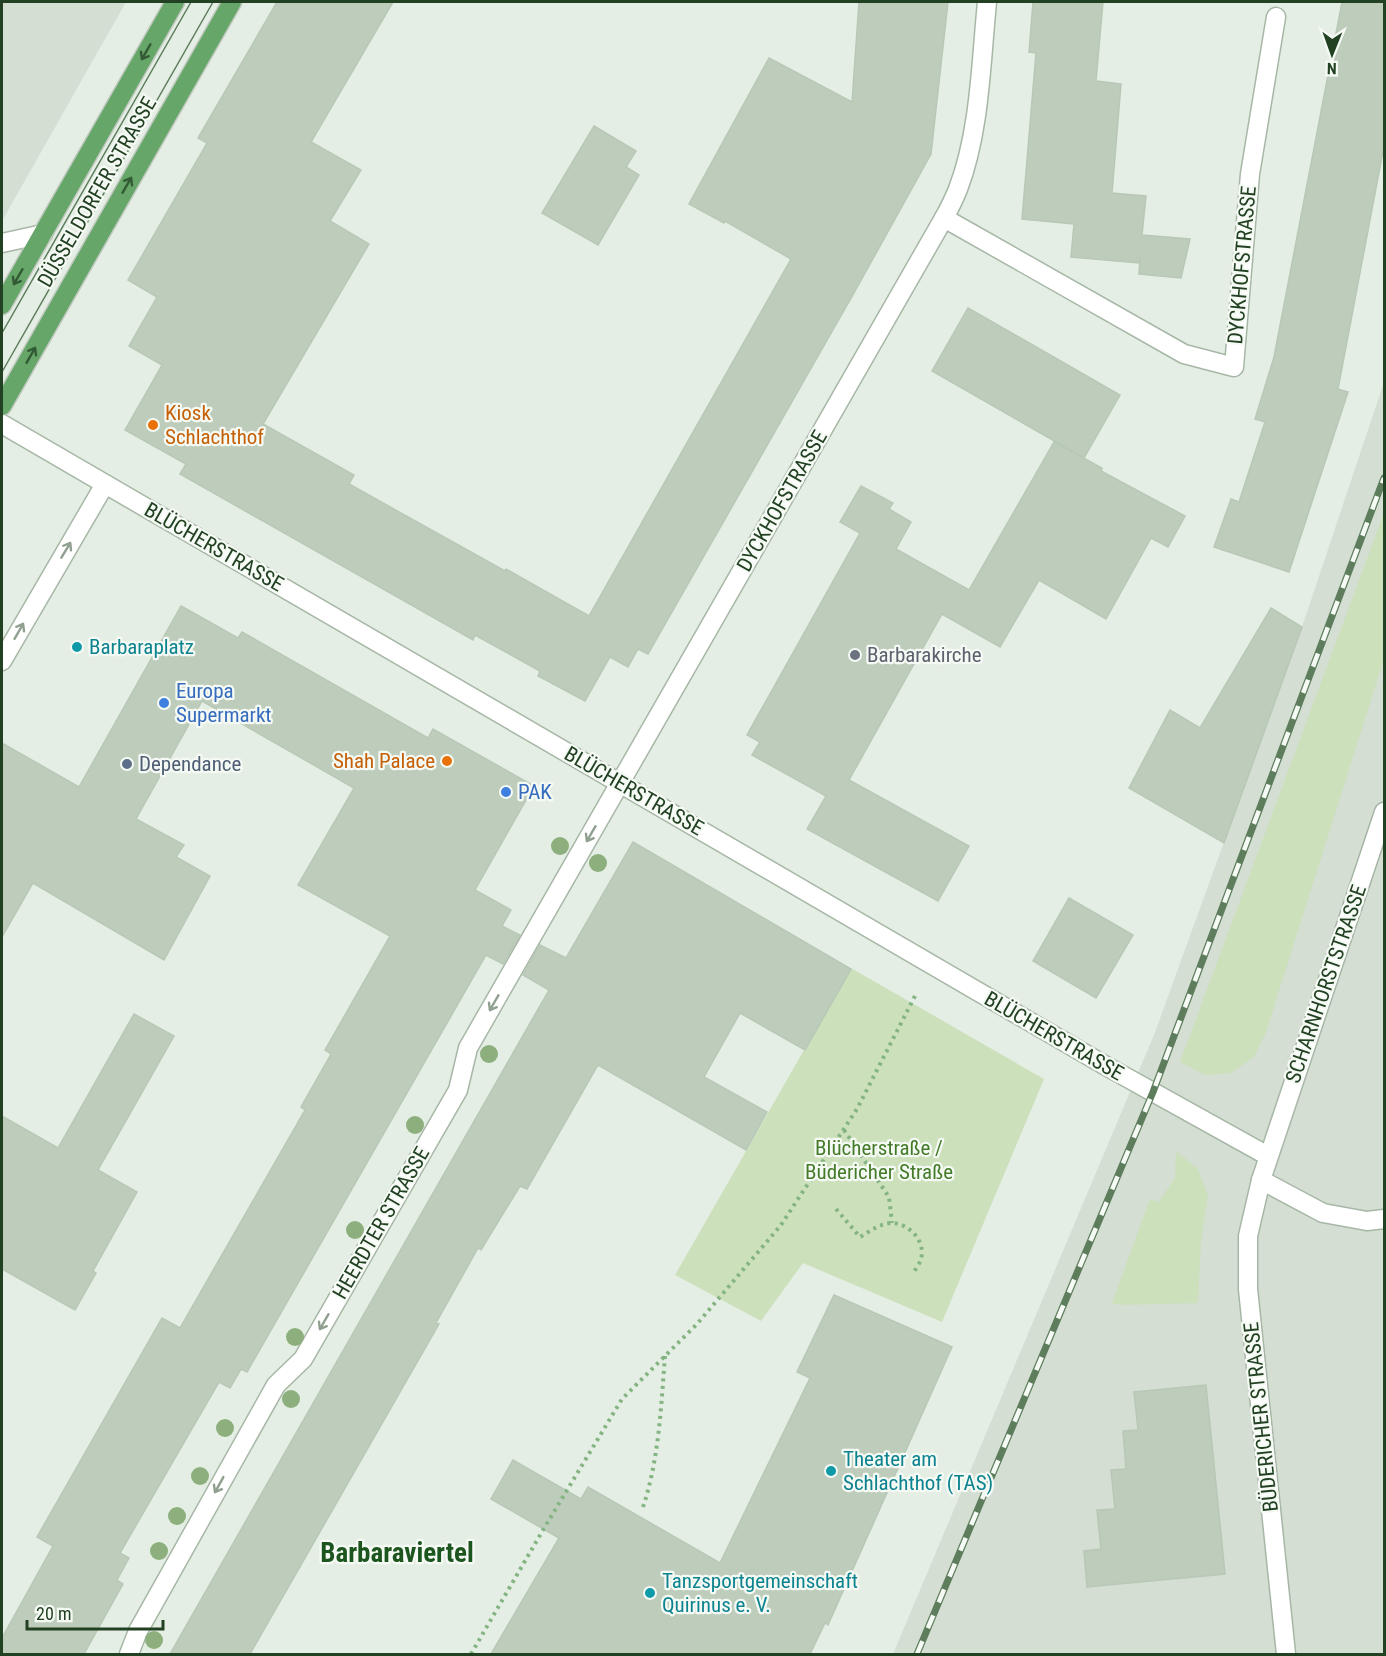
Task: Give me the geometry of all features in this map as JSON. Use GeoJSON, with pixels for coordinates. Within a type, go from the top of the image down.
{"type":"FeatureCollection","features":[{"type":"Feature","properties":{"kind":"main road","name":"DÜSSELDORFER STRASSE"},"geometry":{"type":"LineString","coordinates":[[2,305],[175,2]]}},
{"type":"Feature","properties":{"kind":"main road","name":"DÜSSELDORFER STRASSE"},"geometry":{"type":"LineString","coordinates":[[2,406],[232,2]]}},
{"type":"Feature","properties":{"kind":"street","name":"DYCKHOFSTRASSE"},"geometry":{"type":"LineString","coordinates":[[620,783],[944,218],[958,188],[971,137],[987,2]]}},
{"type":"Feature","properties":{"kind":"street","name":"DYCKHOFSTRASSE"},"geometry":{"type":"LineString","coordinates":[[944,218],[1184,354],[1234,367],[1250,174],[1276,17]]}},
{"type":"Feature","properties":{"kind":"street"},"geometry":{"type":"LineString","coordinates":[[2,243],[43,234]]}},
{"type":"Feature","properties":{"kind":"street","name":"BLÜCHERSTRASSE"},"geometry":{"type":"LineString","coordinates":[[2,424],[1106,1066],[1268,1156]]}},
{"type":"Feature","properties":{"kind":"street"},"geometry":{"type":"LineString","coordinates":[[2,661],[105,484]]}},
{"type":"Feature","properties":{"kind":"street","name":"HEERDTER STRASSE"},"geometry":{"type":"LineString","coordinates":[[129,1654],[138,1631],[276,1385],[303,1359],[458,1090],[468,1048],[620,783]]}},
{"type":"Feature","properties":{"kind":"street","name":"SCHARNHORSTSTRASSE"},"geometry":{"type":"LineString","coordinates":[[1268,1156],[1384,812]]}},
{"type":"Feature","properties":{"kind":"street","name":"BÜDERICHER STRASSE"},"geometry":{"type":"LineString","coordinates":[[1268,1156],[1248,1236],[1248,1289],[1286,1654]]}},
{"type":"Feature","properties":{"kind":"street"},"geometry":{"type":"LineString","coordinates":[[1261,1180],[1323,1213],[1366,1221],[1384,1219]]}},
{"type":"Feature","properties":{"kind":"path"},"geometry":{"type":"LineString","coordinates":[[471,1654],[622,1399],[697,1324],[781,1225],[857,1110],[931,964]]}},
{"type":"Feature","properties":{"kind":"path"},"geometry":{"type":"LineString","coordinates":[[844,1130],[889,1197],[892,1223]]}},
{"type":"Feature","properties":{"kind":"path"},"geometry":{"type":"LineString","coordinates":[[836,1209],[860,1237],[876,1227],[892,1223],[911,1229],[921,1243],[921,1258],[914,1272]]}},
{"type":"Feature","properties":{"kind":"path"},"geometry":{"type":"LineString","coordinates":[[643,1507],[652,1480],[661,1418],[666,1355]]}},
{"type":"Feature","properties":{"kind":"shaded area"},"geometry":{"type":"Polygon","coordinates":[[[2,2],[126,2],[2,221],[2,2]]]}},
{"type":"Feature","properties":{"kind":"shaded area"},"geometry":{"type":"Polygon","coordinates":[[[1384,382],[1384,1654],[893,1654],[1154,1035],[1302,627],[1384,382]]]}},
{"type":"Feature","properties":{"kind":"green space"},"geometry":{"type":"Polygon","coordinates":[[[1384,513],[1384,659],[1266,1032],[1254,1057],[1231,1073],[1205,1075],[1180,1062],[1384,513]]]}},
{"type":"Feature","properties":{"kind":"green space","name":"Blücherstraße / Büdericher Straße"},"geometry":{"type":"Polygon","coordinates":[[[851,968],[1044,1079],[942,1322],[803,1263],[761,1321],[675,1275],[851,968]]]}},
{"type":"Feature","properties":{"kind":"green space"},"geometry":{"type":"Polygon","coordinates":[[[1176,1151],[1198,1169],[1208,1196],[1201,1241],[1198,1303],[1120,1305],[1112,1303],[1150,1199],[1159,1202],[1175,1178],[1176,1151]]]}},
{"type":"Feature","properties":{"kind":"building"},"geometry":{"type":"Polygon","coordinates":[[[277,2],[393,2],[311,142],[361,170],[330,221],[369,244],[263,424],[354,475],[349,484],[589,616],[791,259],[725,221],[724,223],[689,204],[769,58],[852,102],[859,2],[948,2],[931,154],[648,654],[638,649],[628,667],[610,657],[585,701],[538,676],[540,671],[475,635],[473,640],[180,474],[186,464],[125,430],[162,365],[129,346],[157,297],[128,280],[207,143],[198,138],[277,2]]]}},
{"type":"Feature","properties":{"kind":"building"},"geometry":{"type":"Polygon","coordinates":[[[1033,2],[1103,2],[1096,81],[1121,84],[1112,193],[1146,196],[1142,235],[1190,239],[1181,278],[1139,274],[1140,257],[1139,263],[1071,257],[1074,224],[1022,219],[1036,53],[1029,52],[1033,2]]]}},
{"type":"Feature","properties":{"kind":"building"},"geometry":{"type":"Polygon","coordinates":[[[1342,2],[1384,2],[1384,146],[1338,389],[1348,392],[1289,572],[1214,547],[1231,499],[1239,502],[1265,422],[1255,419],[1274,357],[1342,2]]]}},
{"type":"Feature","properties":{"kind":"building"},"geometry":{"type":"Polygon","coordinates":[[[594,126],[636,151],[626,167],[639,175],[598,245],[542,213],[594,126]]]}},
{"type":"Feature","properties":{"kind":"building"},"geometry":{"type":"Polygon","coordinates":[[[968,308],[1120,395],[1084,458],[932,371],[968,308]]]}},
{"type":"Feature","properties":{"kind":"building"},"geometry":{"type":"Polygon","coordinates":[[[1054,442],[1102,468],[1101,471],[1185,516],[1168,547],[1151,538],[1106,619],[1039,580],[1000,647],[942,614],[849,780],[969,846],[938,901],[807,829],[826,796],[752,755],[760,742],[747,735],[860,533],[840,522],[861,486],[893,503],[889,509],[911,522],[896,549],[969,590],[1054,442]]]}},
{"type":"Feature","properties":{"kind":"building"},"geometry":{"type":"Polygon","coordinates":[[[181,606],[238,638],[242,632],[428,738],[433,729],[534,786],[475,890],[511,910],[502,926],[520,935],[503,964],[486,955],[247,1372],[241,1369],[230,1388],[219,1382],[120,1553],[129,1558],[117,1580],[123,1584],[84,1654],[2,1654],[2,1638],[53,1546],[37,1537],[162,1318],[180,1328],[305,1110],[301,1107],[331,1054],[325,1050],[390,936],[298,885],[354,788],[202,701],[136,819],[184,845],[176,857],[210,876],[164,960],[33,883],[2,937],[2,743],[79,787],[181,606]]]}},
{"type":"Feature","properties":{"kind":"building"},"geometry":{"type":"Polygon","coordinates":[[[1271,608],[1302,627],[1224,843],[1129,788],[1170,710],[1200,728],[1271,608]]]}},
{"type":"Feature","properties":{"kind":"building"},"geometry":{"type":"Polygon","coordinates":[[[633,842],[851,969],[805,1050],[740,1013],[704,1077],[767,1112],[746,1150],[598,1065],[527,1189],[520,1186],[481,1250],[478,1248],[436,1323],[439,1324],[250,1654],[170,1654],[549,990],[523,975],[540,945],[566,958],[633,842]]]}},
{"type":"Feature","properties":{"kind":"building"},"geometry":{"type":"Polygon","coordinates":[[[1069,898],[1133,935],[1096,998],[1033,961],[1069,898]]]}},
{"type":"Feature","properties":{"kind":"building"},"geometry":{"type":"Polygon","coordinates":[[[134,1014],[174,1036],[98,1170],[137,1192],[93,1271],[96,1273],[75,1310],[2,1269],[2,1116],[58,1148],[134,1014]]]}},
{"type":"Feature","properties":{"kind":"building"},"geometry":{"type":"Polygon","coordinates":[[[834,1295],[952,1347],[828,1625],[825,1623],[810,1654],[491,1654],[559,1538],[491,1499],[513,1460],[581,1499],[588,1487],[720,1563],[810,1378],[797,1372],[834,1295]]]}},
{"type":"Feature","properties":{"kind":"building"},"geometry":{"type":"Polygon","coordinates":[[[1206,1385],[1225,1574],[1087,1587],[1084,1551],[1101,1549],[1097,1510],[1115,1509],[1111,1470],[1126,1469],[1123,1431],[1138,1430],[1134,1392],[1206,1385]]]}},
{"type":"Feature","properties":{"kind":"tram line"},"geometry":{"type":"LineString","coordinates":[[2,333],[191,2]]}},
{"type":"Feature","properties":{"kind":"tram line"},"geometry":{"type":"LineString","coordinates":[[2,372],[213,2]]}},
{"type":"Feature","properties":{"kind":"railway"},"geometry":{"type":"LineString","coordinates":[[917,1654],[1153,1092],[1384,478]]}},
{"type":"Feature","properties":{"kind":"place","name":"Kiosk Schlachthof"},"geometry":{"type":"Point","coordinates":[153,425]}},
{"type":"Feature","properties":{"kind":"place","name":"Barbaraplatz"},"geometry":{"type":"Point","coordinates":[77,647]}},
{"type":"Feature","properties":{"kind":"place","name":"Barbarakirche"},"geometry":{"type":"Point","coordinates":[855,655]}},
{"type":"Feature","properties":{"kind":"place","name":"Europa Supermarkt"},"geometry":{"type":"Point","coordinates":[164,703]}},
{"type":"Feature","properties":{"kind":"place","name":"Shah Palace"},"geometry":{"type":"Point","coordinates":[447,761]}},
{"type":"Feature","properties":{"kind":"place","name":"Dependance"},"geometry":{"type":"Point","coordinates":[127,764]}},
{"type":"Feature","properties":{"kind":"place","name":"PAK"},"geometry":{"type":"Point","coordinates":[506,792]}},
{"type":"Feature","properties":{"kind":"place","name":"Theater am Schlachthof (TAS)"},"geometry":{"type":"Point","coordinates":[831,1471]}},
{"type":"Feature","properties":{"kind":"place","name":"Tanzsportgemeinschaft Quirinus e. V."},"geometry":{"type":"Point","coordinates":[650,1593]}},
{"type":"Feature","properties":{"kind":"district","name":"Barbaraviertel"},"geometry":{"type":"Point","coordinates":[397,1553]}}]}
